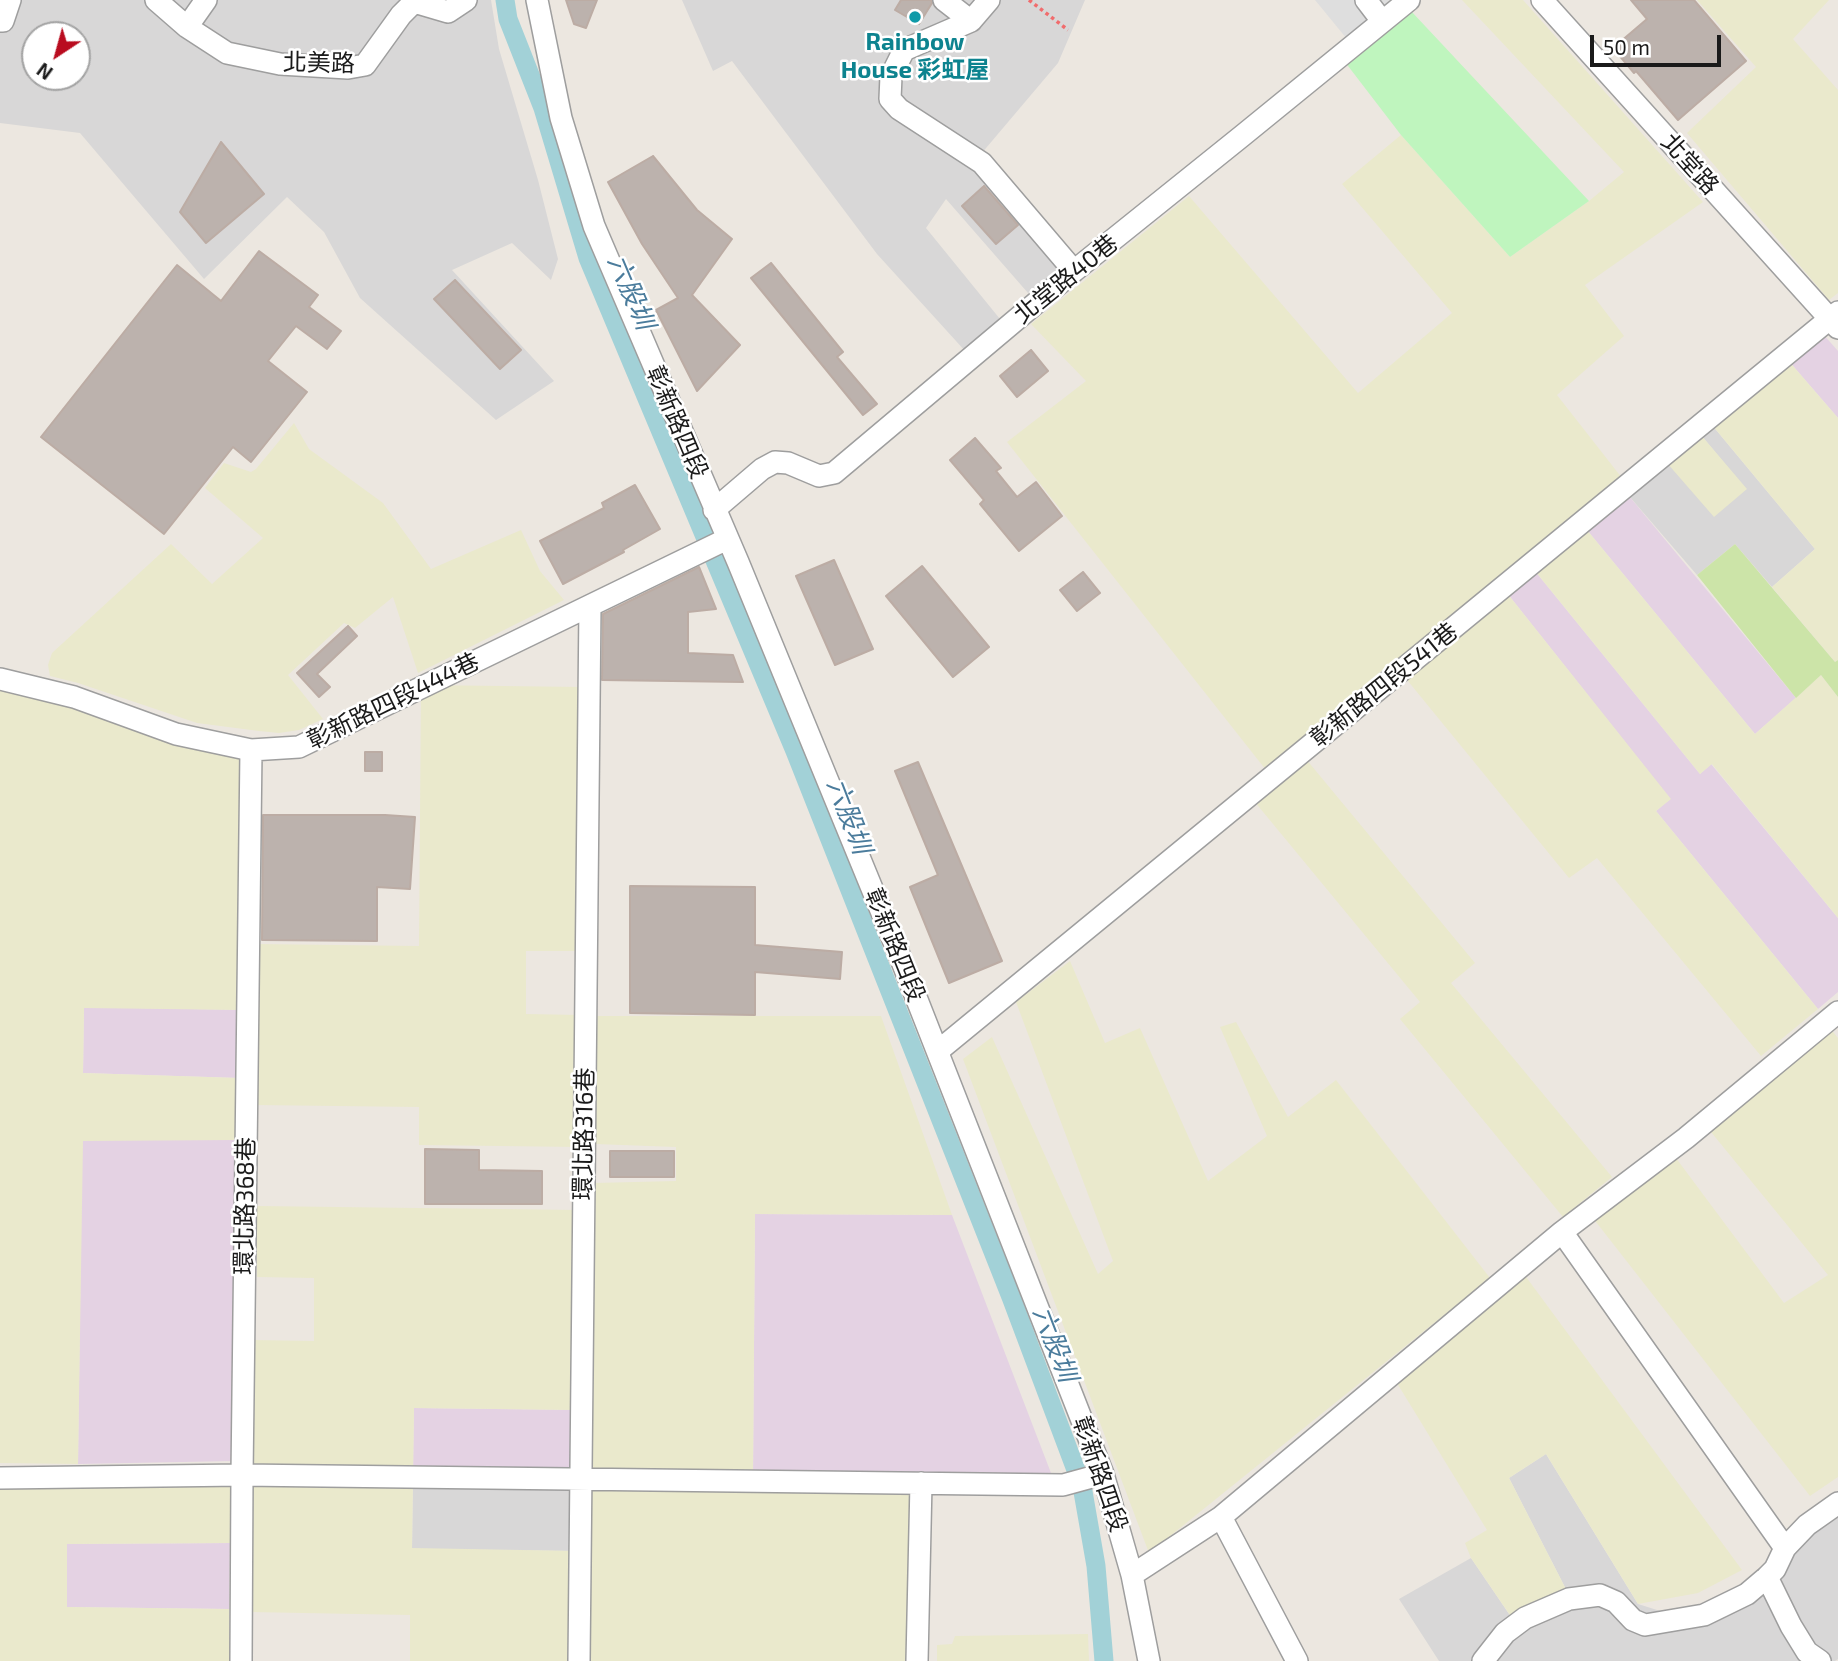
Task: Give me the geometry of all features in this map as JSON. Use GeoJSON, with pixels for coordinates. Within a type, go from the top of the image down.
{"type":"FeatureCollection","features":[{"type":"Feature","properties":{"kind":"street"},"geometry":{"type":"LineString","coordinates":[[0,21],[3,22],[10,0]]}},
{"type":"Feature","properties":{"kind":"street","name":"北美路"},"geometry":{"type":"LineString","coordinates":[[156,0],[187,27],[228,54],[280,64],[348,68],[365,65],[401,15],[414,2],[448,12],[466,0]]}},
{"type":"Feature","properties":{"kind":"street"},"geometry":{"type":"LineString","coordinates":[[187,27],[206,0]]}},
{"type":"Feature","properties":{"kind":"street","name":"彰新路四段"},"geometry":{"type":"LineString","coordinates":[[537,0],[561,118],[594,226],[727,539],[938,1051],[1103,1474],[1132,1575],[1149,1661]]}},
{"type":"Feature","properties":{"kind":"street"},"geometry":{"type":"LineString","coordinates":[[944,0],[971,21]]}},
{"type":"Feature","properties":{"kind":"street"},"geometry":{"type":"LineString","coordinates":[[989,0],[971,21],[904,50],[891,76],[890,99],[899,109],[982,163],[1074,271]]}},
{"type":"Feature","properties":{"kind":"street"},"geometry":{"type":"LineString","coordinates":[[1366,0],[1382,21]]}},
{"type":"Feature","properties":{"kind":"street","name":"北堂路40巷"},"geometry":{"type":"LineString","coordinates":[[714,510],[762,469],[775,462],[788,463],[819,477],[834,473],[1074,271],[1409,0]]}},
{"type":"Feature","properties":{"kind":"street","name":"北堂路"},"geometry":{"type":"LineString","coordinates":[[1542,0],[1835,320]]}},
{"type":"Feature","properties":{"kind":"street","name":"彰新路四段541巷"},"geometry":{"type":"LineString","coordinates":[[938,1051],[1835,320]]}},
{"type":"Feature","properties":{"kind":"street","name":"彰新路四段444巷"},"geometry":{"type":"LineString","coordinates":[[0,679],[74,697],[176,734],[251,750],[299,747],[727,539]]}},
{"type":"Feature","properties":{"kind":"street","name":"環北路316巷"},"geometry":{"type":"LineString","coordinates":[[579,1661],[590,607]]}},
{"type":"Feature","properties":{"kind":"street","name":"環北路368巷"},"geometry":{"type":"LineString","coordinates":[[242,1661],[251,750]]}},
{"type":"Feature","properties":{"kind":"street"},"geometry":{"type":"LineString","coordinates":[[1132,1575],[1221,1517],[1562,1232],[1686,1138],[1838,1012]]}},
{"type":"Feature","properties":{"kind":"street"},"geometry":{"type":"LineString","coordinates":[[1562,1232],[1785,1548]]}},
{"type":"Feature","properties":{"kind":"street"},"geometry":{"type":"LineString","coordinates":[[0,1478],[242,1475],[921,1483],[1072,1482],[1103,1474]]}},
{"type":"Feature","properties":{"kind":"street"},"geometry":{"type":"LineString","coordinates":[[917,1661],[921,1483]]}},
{"type":"Feature","properties":{"kind":"street"},"geometry":{"type":"LineString","coordinates":[[1483,1661],[1505,1633],[1525,1618],[1569,1598],[1600,1595],[1616,1602],[1633,1620],[1646,1625],[1704,1615],[1747,1594],[1775,1569],[1785,1548],[1807,1525],[1838,1503]]}},
{"type":"Feature","properties":{"kind":"street"},"geometry":{"type":"LineString","coordinates":[[1221,1517],[1297,1661]]}},
{"type":"Feature","properties":{"kind":"street"},"geometry":{"type":"LineString","coordinates":[[1767,1577],[1791,1626],[1808,1651],[1820,1661]]}},
{"type":"Feature","properties":{"kind":"path"},"geometry":{"type":"LineString","coordinates":[[1029,0],[1068,30]]}},
{"type":"Feature","properties":{"kind":"shaded area"},"geometry":{"type":"Polygon","coordinates":[[[0,0],[491,0],[499,49],[538,180],[558,259],[551,280],[512,243],[452,270],[554,381],[496,420],[360,298],[324,232],[287,197],[204,279],[80,133],[0,123],[0,0]]]}},
{"type":"Feature","properties":{"kind":"shaded area"},"geometry":{"type":"Polygon","coordinates":[[[682,0],[1085,0],[1058,63],[981,154],[1073,261],[1028,293],[946,199],[926,228],[1000,319],[966,352],[877,254],[732,61],[713,71],[682,0]]]}},
{"type":"Feature","properties":{"kind":"shaded area"},"geometry":{"type":"Polygon","coordinates":[[[1315,0],[1390,0],[1347,39],[1315,0]]]}},
{"type":"Feature","properties":{"kind":"shaded area"},"geometry":{"type":"Polygon","coordinates":[[[1823,334],[1838,351],[1838,418],[1787,359],[1823,334]]]}},
{"type":"Feature","properties":{"kind":"shaded area"},"geometry":{"type":"Polygon","coordinates":[[[1712,425],[1815,549],[1772,587],[1735,544],[1697,575],[1629,496],[1667,463],[1746,490],[1701,435],[1712,425]]]}},
{"type":"Feature","properties":{"kind":"shaded area"},"geometry":{"type":"Polygon","coordinates":[[[1629,496],[1796,698],[1755,734],[1587,530],[1629,496]]]}},
{"type":"Feature","properties":{"kind":"shaded area"},"geometry":{"type":"Polygon","coordinates":[[[1535,571],[1700,774],[1711,764],[1838,918],[1838,992],[1818,1009],[1656,811],[1670,799],[1507,593],[1535,571]]]}},
{"type":"Feature","properties":{"kind":"shaded area"},"geometry":{"type":"Polygon","coordinates":[[[84,1007],[244,1010],[239,1078],[83,1073],[84,1007]]]}},
{"type":"Feature","properties":{"kind":"shaded area"},"geometry":{"type":"Polygon","coordinates":[[[82,1140],[235,1140],[233,1461],[78,1464],[82,1140]]]}},
{"type":"Feature","properties":{"kind":"shaded area"},"geometry":{"type":"Polygon","coordinates":[[[755,1214],[952,1215],[1051,1473],[753,1474],[755,1214]]]}},
{"type":"Feature","properties":{"kind":"shaded area"},"geometry":{"type":"Polygon","coordinates":[[[414,1408],[577,1410],[577,1469],[413,1470],[414,1408]]]}},
{"type":"Feature","properties":{"kind":"shaded area"},"geometry":{"type":"Polygon","coordinates":[[[1546,1454],[1638,1604],[1692,1621],[1793,1548],[1838,1508],[1838,1659],[1439,1661],[1399,1599],[1471,1558],[1520,1630],[1571,1599],[1509,1478],[1546,1454]]]}},
{"type":"Feature","properties":{"kind":"shaded area"},"geometry":{"type":"Polygon","coordinates":[[[577,1469],[577,1551],[412,1549],[413,1470],[577,1469]]]}},
{"type":"Feature","properties":{"kind":"shaded area"},"geometry":{"type":"Polygon","coordinates":[[[230,1543],[229,1609],[67,1607],[67,1544],[230,1543]]]}},
{"type":"Feature","properties":{"kind":"green space"},"geometry":{"type":"Polygon","coordinates":[[[1462,0],[1523,0],[1703,202],[1585,285],[1624,336],[1557,395],[1622,478],[1266,770],[1007,442],[1086,381],[1031,324],[1189,196],[1358,393],[1452,313],[1342,184],[1401,135],[1510,257],[1589,201],[1624,172],[1462,0]]]}},
{"type":"Feature","properties":{"kind":"green space"},"geometry":{"type":"Polygon","coordinates":[[[1697,0],[1829,0],[1793,39],[1838,90],[1838,293],[1829,300],[1687,133],[1756,67],[1697,0]]]}},
{"type":"Feature","properties":{"kind":"green space"},"geometry":{"type":"Polygon","coordinates":[[[1411,11],[1589,201],[1510,257],[1401,135],[1345,62],[1411,11]]]}},
{"type":"Feature","properties":{"kind":"green space"},"geometry":{"type":"Polygon","coordinates":[[[1787,359],[1838,418],[1838,660],[1835,662],[1772,587],[1815,549],[1712,425],[1787,359]]]}},
{"type":"Feature","properties":{"kind":"green space"},"geometry":{"type":"Polygon","coordinates":[[[294,423],[309,449],[383,503],[431,569],[521,530],[540,571],[564,600],[418,673],[393,597],[355,628],[344,623],[288,675],[323,719],[299,730],[279,733],[197,723],[50,676],[48,665],[52,653],[171,544],[212,584],[263,538],[205,488],[224,463],[251,472],[256,469],[294,423]]]}},
{"type":"Feature","properties":{"kind":"green space"},"geometry":{"type":"Polygon","coordinates":[[[1701,435],[1747,489],[1714,517],[1667,463],[1701,435]]]}},
{"type":"Feature","properties":{"kind":"green space"},"geometry":{"type":"Polygon","coordinates":[[[1587,530],[1755,734],[1821,675],[1838,697],[1838,918],[1712,764],[1700,774],[1535,571],[1587,530]]]}},
{"type":"Feature","properties":{"kind":"green space"},"geometry":{"type":"Polygon","coordinates":[[[1735,544],[1835,662],[1838,660],[1838,697],[1821,675],[1796,698],[1697,575],[1735,544]]]}},
{"type":"Feature","properties":{"kind":"green space"},"geometry":{"type":"Polygon","coordinates":[[[1507,593],[1671,799],[1656,811],[1818,1009],[1761,1056],[1597,858],[1569,878],[1403,675],[1507,593]]]}},
{"type":"Feature","properties":{"kind":"green space"},"geometry":{"type":"Polygon","coordinates":[[[0,682],[244,759],[244,1010],[84,1008],[83,1073],[239,1078],[235,1140],[83,1141],[78,1464],[0,1463],[0,682]]]}},
{"type":"Feature","properties":{"kind":"green space"},"geometry":{"type":"Polygon","coordinates":[[[421,685],[583,687],[582,951],[526,951],[526,1014],[581,1015],[580,1147],[419,1145],[419,1107],[253,1105],[254,944],[419,946],[421,685]]]}},
{"type":"Feature","properties":{"kind":"green space"},"geometry":{"type":"Polygon","coordinates":[[[1306,759],[1475,963],[1451,983],[1612,1177],[1563,1217],[1400,1019],[1420,1002],[1254,801],[1306,759]]]}},
{"type":"Feature","properties":{"kind":"green space"},"geometry":{"type":"Polygon","coordinates":[[[1070,961],[1105,1043],[1140,1028],[1208,1181],[1267,1136],[1220,1027],[1236,1022],[1288,1117],[1336,1080],[1490,1278],[1149,1553],[963,1059],[992,1037],[1098,1274],[1113,1261],[1016,1002],[1070,961]]]}},
{"type":"Feature","properties":{"kind":"green space"},"geometry":{"type":"Polygon","coordinates":[[[595,1016],[881,1016],[952,1215],[755,1214],[753,1474],[591,1475],[594,1183],[676,1181],[676,1147],[595,1144],[595,1016]]]}},
{"type":"Feature","properties":{"kind":"green space"},"geometry":{"type":"Polygon","coordinates":[[[1824,1021],[1838,1038],[1838,1477],[1810,1496],[1589,1213],[1670,1150],[1784,1303],[1828,1275],[1702,1121],[1824,1021]]]}},
{"type":"Feature","properties":{"kind":"green space"},"geometry":{"type":"Polygon","coordinates":[[[257,1206],[579,1210],[577,1410],[414,1408],[412,1548],[577,1551],[576,1661],[410,1661],[410,1615],[250,1612],[252,1340],[314,1341],[314,1278],[257,1277],[257,1206]]]}},
{"type":"Feature","properties":{"kind":"green space"},"geometry":{"type":"Polygon","coordinates":[[[1521,1270],[1742,1570],[1698,1593],[1638,1604],[1546,1454],[1509,1478],[1571,1599],[1520,1630],[1471,1558],[1465,1543],[1487,1530],[1392,1375],[1521,1270]]]}},
{"type":"Feature","properties":{"kind":"green space"},"geometry":{"type":"Polygon","coordinates":[[[0,1476],[230,1477],[230,1543],[67,1544],[67,1607],[229,1609],[229,1661],[0,1661],[0,1476]]]}},
{"type":"Feature","properties":{"kind":"green space"},"geometry":{"type":"Polygon","coordinates":[[[591,1486],[917,1489],[913,1661],[589,1661],[591,1486]]]}},
{"type":"Feature","properties":{"kind":"green space"},"geometry":{"type":"Polygon","coordinates":[[[1088,1634],[1089,1661],[937,1661],[937,1645],[952,1644],[955,1636],[1088,1634]]]}},
{"type":"Feature","properties":{"kind":"building"},"geometry":{"type":"Polygon","coordinates":[[[566,0],[597,0],[586,28],[574,24],[566,0]]]}},
{"type":"Feature","properties":{"kind":"building","name":"Rainbow House 彩虹屋"},"geometry":{"type":"Polygon","coordinates":[[[901,0],[931,0],[932,3],[919,24],[895,10],[901,0]]]}},
{"type":"Feature","properties":{"kind":"building"},"geometry":{"type":"Polygon","coordinates":[[[1631,0],[1694,0],[1746,61],[1678,120],[1613,48],[1647,19],[1631,0]]]}},
{"type":"Feature","properties":{"kind":"building"},"geometry":{"type":"Polygon","coordinates":[[[221,142],[264,194],[206,243],[180,212],[221,142]]]}},
{"type":"Feature","properties":{"kind":"building"},"geometry":{"type":"Polygon","coordinates":[[[653,156],[697,210],[732,239],[692,295],[740,345],[697,391],[656,310],[678,298],[642,244],[608,182],[653,156]]]}},
{"type":"Feature","properties":{"kind":"building"},"geometry":{"type":"Polygon","coordinates":[[[984,186],[1018,225],[996,244],[962,206],[984,186]]]}},
{"type":"Feature","properties":{"kind":"building"},"geometry":{"type":"Polygon","coordinates":[[[259,251],[318,295],[309,307],[341,331],[327,349],[296,326],[268,361],[307,392],[251,462],[233,447],[164,534],[41,437],[177,265],[221,301],[259,251]]]}},
{"type":"Feature","properties":{"kind":"building"},"geometry":{"type":"Polygon","coordinates":[[[771,263],[843,352],[837,357],[877,404],[863,415],[751,278],[771,263]]]}},
{"type":"Feature","properties":{"kind":"building"},"geometry":{"type":"Polygon","coordinates":[[[455,280],[521,350],[500,369],[434,299],[455,280]]]}},
{"type":"Feature","properties":{"kind":"building"},"geometry":{"type":"Polygon","coordinates":[[[1031,350],[1048,371],[1017,397],[1000,376],[1031,350]]]}},
{"type":"Feature","properties":{"kind":"building"},"geometry":{"type":"Polygon","coordinates":[[[975,438],[1001,468],[996,471],[1017,497],[1036,482],[1062,516],[1019,551],[980,504],[984,500],[950,460],[975,438]]]}},
{"type":"Feature","properties":{"kind":"building"},"geometry":{"type":"Polygon","coordinates":[[[635,485],[660,529],[623,550],[624,552],[563,584],[540,541],[604,508],[602,503],[635,485]]]}},
{"type":"Feature","properties":{"kind":"building"},"geometry":{"type":"Polygon","coordinates":[[[834,560],[873,649],[835,665],[796,576],[834,560]]]}},
{"type":"Feature","properties":{"kind":"building"},"geometry":{"type":"Polygon","coordinates":[[[922,566],[989,647],[953,677],[886,596],[922,566]]]}},
{"type":"Feature","properties":{"kind":"building"},"geometry":{"type":"Polygon","coordinates":[[[699,567],[716,609],[688,612],[688,653],[733,655],[743,682],[602,680],[603,614],[699,567]]]}},
{"type":"Feature","properties":{"kind":"building"},"geometry":{"type":"Polygon","coordinates":[[[1083,572],[1100,593],[1077,611],[1060,590],[1083,572]]]}},
{"type":"Feature","properties":{"kind":"building"},"geometry":{"type":"Polygon","coordinates":[[[348,626],[357,636],[317,674],[330,687],[319,697],[297,673],[348,626]]]}},
{"type":"Feature","properties":{"kind":"building"},"geometry":{"type":"Polygon","coordinates":[[[365,752],[382,752],[382,771],[365,771],[365,752]]]}},
{"type":"Feature","properties":{"kind":"building"},"geometry":{"type":"Polygon","coordinates":[[[918,762],[1002,961],[949,983],[910,887],[938,875],[895,771],[918,762]]]}},
{"type":"Feature","properties":{"kind":"building"},"geometry":{"type":"Polygon","coordinates":[[[263,815],[415,817],[410,889],[377,887],[377,941],[262,940],[263,815]]]}},
{"type":"Feature","properties":{"kind":"building"},"geometry":{"type":"Polygon","coordinates":[[[630,886],[755,887],[755,945],[842,952],[840,979],[755,972],[755,1015],[630,1013],[630,886]]]}},
{"type":"Feature","properties":{"kind":"building"},"geometry":{"type":"Polygon","coordinates":[[[425,1149],[479,1150],[479,1170],[542,1171],[542,1204],[425,1204],[425,1149]]]}},
{"type":"Feature","properties":{"kind":"building"},"geometry":{"type":"Polygon","coordinates":[[[610,1151],[674,1151],[674,1177],[610,1177],[610,1151]]]}},
{"type":"Feature","properties":{"kind":"waterway","name":"六股圳"},"geometry":{"type":"LineString","coordinates":[[505,0],[508,19],[543,108],[588,258],[795,751],[1011,1297],[1082,1486],[1096,1566],[1104,1661]]}},
{"type":"Feature","properties":{"kind":"place","name":"Rainbow House 彩虹屋"},"geometry":{"type":"Point","coordinates":[915,17]}}]}
